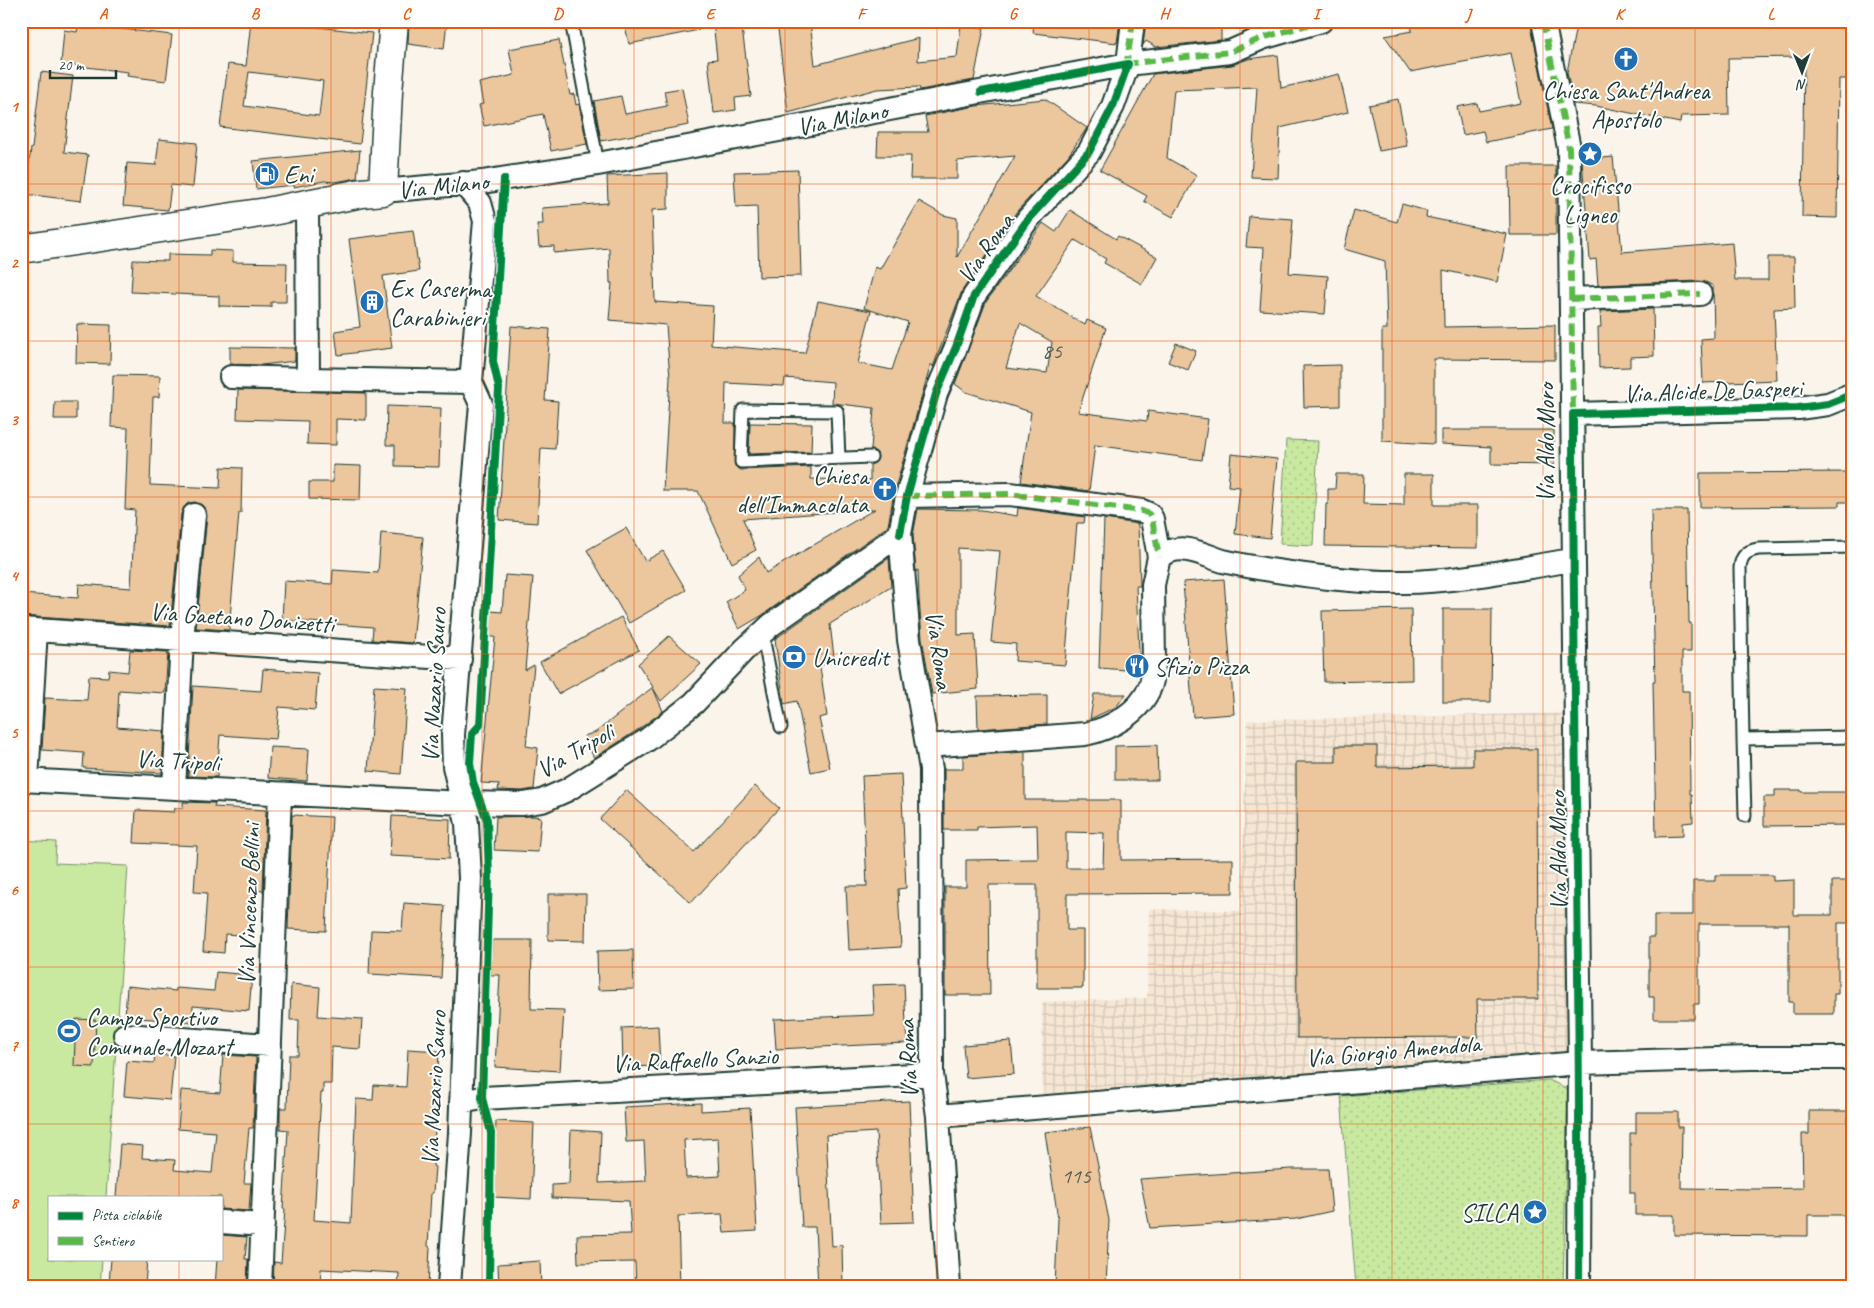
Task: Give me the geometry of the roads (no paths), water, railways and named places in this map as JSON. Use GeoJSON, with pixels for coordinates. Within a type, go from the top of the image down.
{"type":"FeatureCollection","features":[{"type":"Feature","properties":{"kind":"street"},"geometry":{"type":"LineString","coordinates":[[383,191],[394,21]]}},
{"type":"Feature","properties":{"kind":"street","name":"Via Roma"},"geometry":{"type":"LineString","coordinates":[[949,1287],[938,1116],[932,1074],[931,769],[909,640],[900,534],[908,496],[912,457],[956,347],[974,296],[1028,220],[1089,152],[1113,106],[1128,64],[1133,21]]}},
{"type":"Feature","properties":{"kind":"street"},"geometry":{"type":"LineString","coordinates":[[1128,64],[1230,52],[1262,38],[1321,21]]}},
{"type":"Feature","properties":{"kind":"street","name":"Via Aldo Moro"},"geometry":{"type":"LineString","coordinates":[[1543,21],[1569,148],[1580,1063],[1579,1287]]}},
{"type":"Feature","properties":{"kind":"street","name":"Via Milano"},"geometry":{"type":"LineString","coordinates":[[21,250],[307,204],[362,193],[464,183],[598,164],[1128,64]]}},
{"type":"Feature","properties":{"kind":"street","name":"Via Nazario Sauro"},"geometry":{"type":"LineString","coordinates":[[449,1287],[461,1102],[470,872],[467,823],[454,766],[453,735],[481,404],[471,382],[485,221],[480,204],[464,183]]}},
{"type":"Feature","properties":{"kind":"street"},"geometry":{"type":"LineString","coordinates":[[307,204],[308,379]]}},
{"type":"Feature","properties":{"kind":"street"},"geometry":{"type":"LineString","coordinates":[[1571,299],[1700,294]]}},
{"type":"Feature","properties":{"kind":"street"},"geometry":{"type":"LineString","coordinates":[[231,377],[471,382]]}},
{"type":"Feature","properties":{"kind":"street","name":"Via Alcide De Gasperi"},"geometry":{"type":"LineString","coordinates":[[1573,414],[1798,408],[1828,404],[1853,394]]}},
{"type":"Feature","properties":{"kind":"street"},"geometry":{"type":"LineString","coordinates":[[908,496],[1010,494],[1142,510],[1152,519],[1159,557],[1153,585],[1153,675],[1146,695],[1131,712],[1110,726],[1085,734],[927,746]]}},
{"type":"Feature","properties":{"kind":"street"},"geometry":{"type":"LineString","coordinates":[[174,788],[182,640],[194,515]]}},
{"type":"Feature","properties":{"kind":"street","name":"Via Tripoli"},"geometry":{"type":"LineString","coordinates":[[24,780],[463,803],[522,804],[542,800],[567,790],[642,743],[694,703],[762,632],[900,534]]}},
{"type":"Feature","properties":{"kind":"street"},"geometry":{"type":"LineString","coordinates":[[1159,557],[1173,550],[1188,549],[1224,561],[1276,571],[1365,581],[1404,582],[1444,579],[1573,560]]}},
{"type":"Feature","properties":{"kind":"street"},"geometry":{"type":"LineString","coordinates":[[24,780],[29,630]]}},
{"type":"Feature","properties":{"kind":"street","name":"Via Gaetano Donizetti"},"geometry":{"type":"LineString","coordinates":[[29,630],[460,659]]}},
{"type":"Feature","properties":{"kind":"street","name":"Via Vincenzo Bellini"},"geometry":{"type":"LineString","coordinates":[[260,1287],[280,794]]}},
{"type":"Feature","properties":{"kind":"street"},"geometry":{"type":"LineString","coordinates":[[125,1035],[270,1045]]}},
{"type":"Feature","properties":{"kind":"street","name":"Via Giorgio Amendola"},"geometry":{"type":"LineString","coordinates":[[938,1116],[1580,1063],[1750,1058],[1853,1058]]}},
{"type":"Feature","properties":{"kind":"street","name":"Via Raffaello Sanzio"},"geometry":{"type":"LineString","coordinates":[[461,1102],[482,1098],[932,1074]]}},
{"type":"Feature","properties":{"kind":"street"},"geometry":{"type":"LineString","coordinates":[[222,1222],[262,1226]]}},
{"type":"Feature","properties":{"kind":"lane"},"geometry":{"type":"LineString","coordinates":[[571,21],[598,164]]}},
{"type":"Feature","properties":{"kind":"lane"},"geometry":{"type":"LineString","coordinates":[[839,458],[838,411],[743,410],[741,462],[871,457]]}},
{"type":"Feature","properties":{"kind":"lane"},"geometry":{"type":"LineString","coordinates":[[1744,816],[1740,568],[1742,557],[1746,552],[1758,549],[1853,547]]}},
{"type":"Feature","properties":{"kind":"lane"},"geometry":{"type":"LineString","coordinates":[[762,632],[781,727]]}},
{"type":"Feature","properties":{"kind":"lane"},"geometry":{"type":"LineString","coordinates":[[1743,739],[1853,737]]}},
{"type":"Feature","properties":{"kind":"place","name":"Chiesa Sant'Andrea Apostolo"},"geometry":{"type":"Point","coordinates":[1626,59]}},
{"type":"Feature","properties":{"kind":"place","name":"Crocifisso Ligneo"},"geometry":{"type":"Point","coordinates":[1590,154]}},
{"type":"Feature","properties":{"kind":"place","name":"Eni"},"geometry":{"type":"Point","coordinates":[267,174]}},
{"type":"Feature","properties":{"kind":"place","name":"Ex Caserma Carabinieri"},"geometry":{"type":"Point","coordinates":[372,302]}},
{"type":"Feature","properties":{"kind":"place","name":"Chiesa dell'Immacolata"},"geometry":{"type":"Point","coordinates":[885,489]}},
{"type":"Feature","properties":{"kind":"place","name":"Unicredit"},"geometry":{"type":"Point","coordinates":[794,657]}},
{"type":"Feature","properties":{"kind":"place","name":"Sfizio Pizza"},"geometry":{"type":"Point","coordinates":[1137,666]}},
{"type":"Feature","properties":{"kind":"place","name":"Campo Sportivo Comunale Mozart"},"geometry":{"type":"Point","coordinates":[69,1031]}},
{"type":"Feature","properties":{"kind":"place","name":"SILCA"},"geometry":{"type":"Point","coordinates":[1535,1212]}}]}
